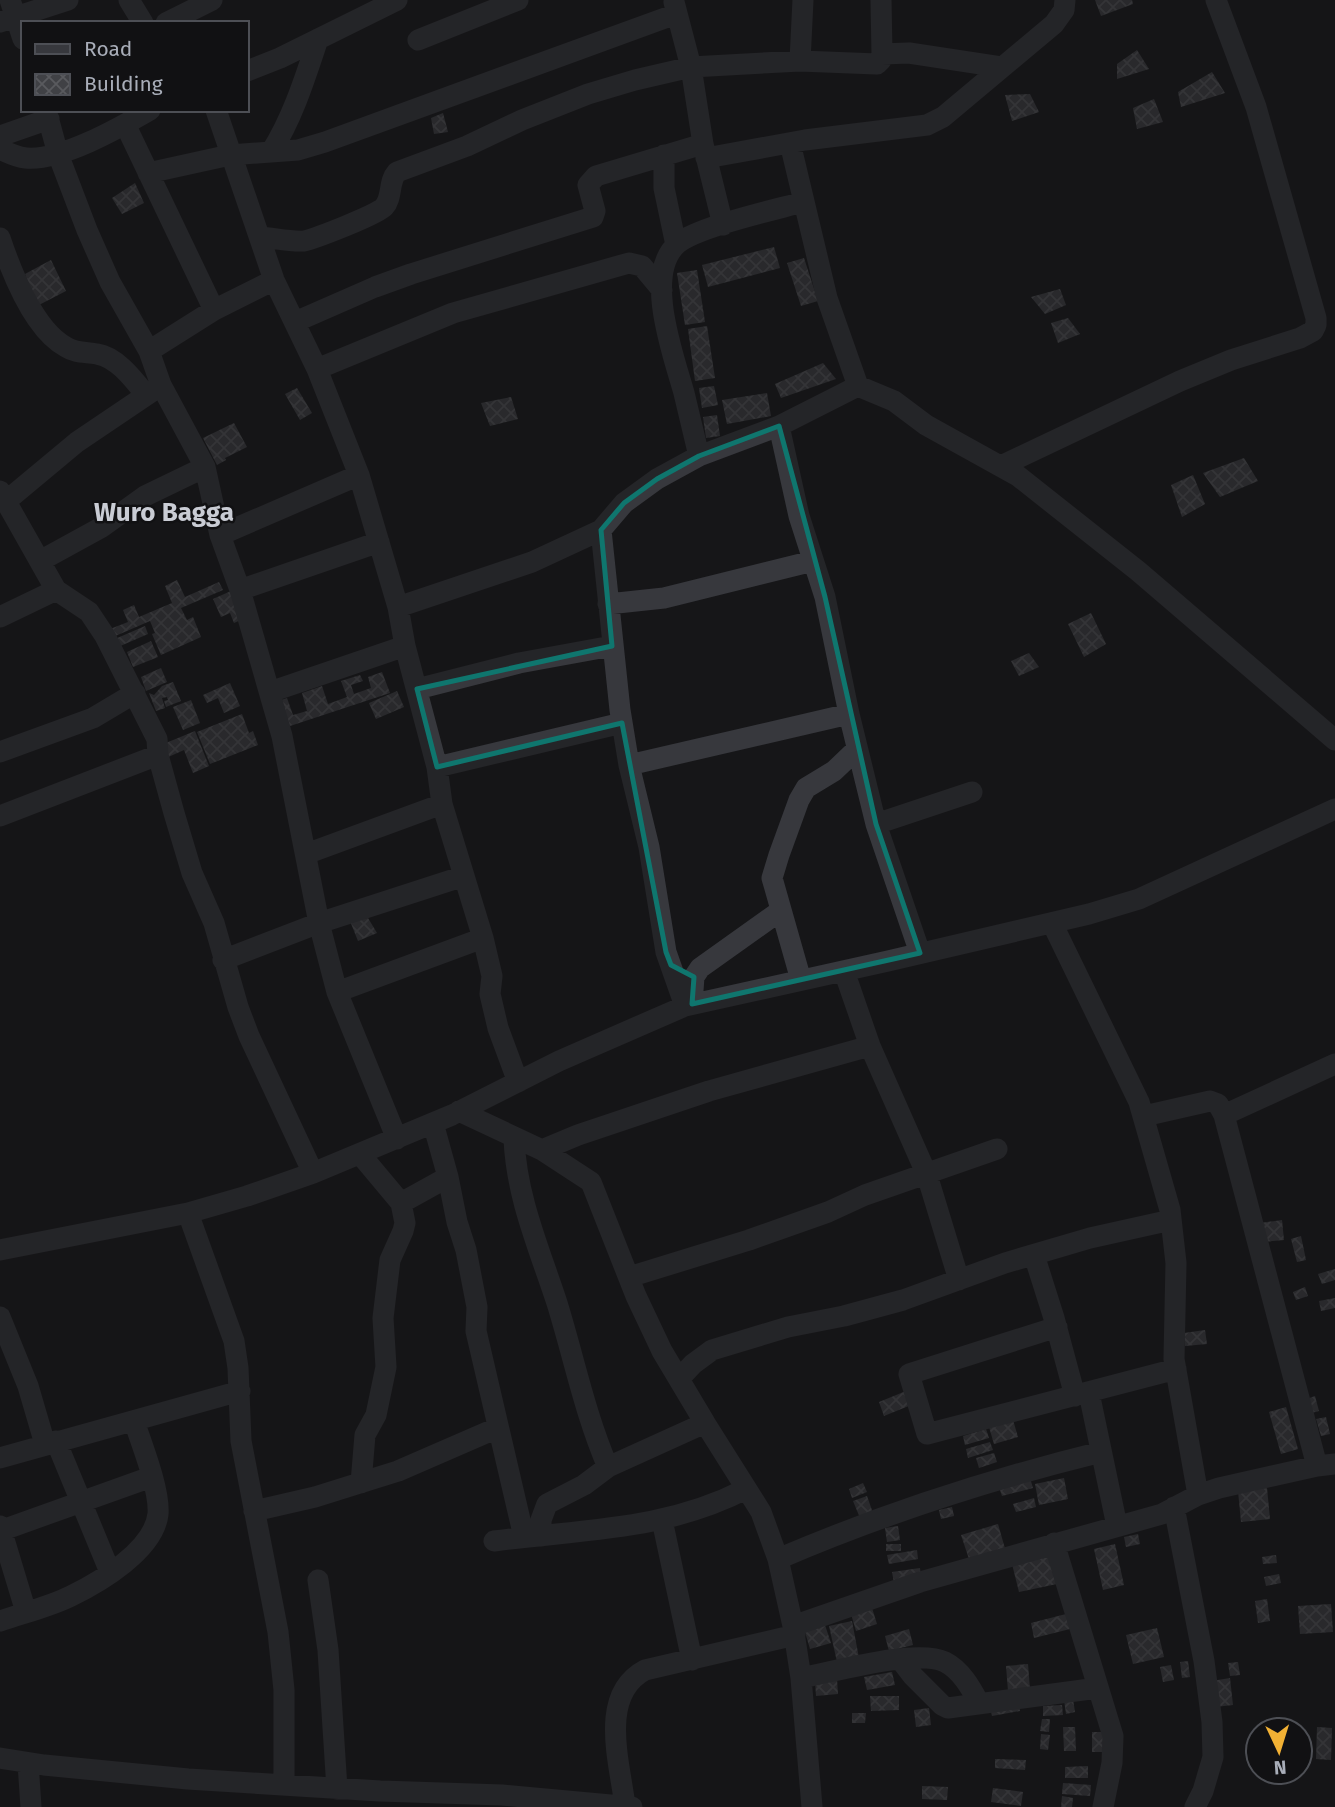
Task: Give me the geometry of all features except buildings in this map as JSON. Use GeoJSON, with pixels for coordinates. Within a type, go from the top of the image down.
{"type":"FeatureCollection","features":[{"type":"Feature","properties":{"kind":"street"},"geometry":{"type":"LineString","coordinates":[[21,35],[9,13],[68,0]]}},
{"type":"Feature","properties":{"kind":"street"},"geometry":{"type":"LineString","coordinates":[[129,0],[142,21]]}},
{"type":"Feature","properties":{"kind":"street"},"geometry":{"type":"LineString","coordinates":[[170,21],[212,0]]}},
{"type":"Feature","properties":{"kind":"street"},"geometry":{"type":"LineString","coordinates":[[248,71],[397,0]]}},
{"type":"Feature","properties":{"kind":"street"},"geometry":{"type":"LineString","coordinates":[[418,40],[518,0]]}},
{"type":"Feature","properties":{"kind":"street"},"geometry":{"type":"LineString","coordinates":[[797,0],[800,61]]}},
{"type":"Feature","properties":{"kind":"street"},"geometry":{"type":"LineString","coordinates":[[260,237],[306,240],[354,223],[386,206],[391,182],[397,172],[467,146],[522,120],[588,94],[635,80],[691,67],[800,61],[877,64],[882,54],[881,0]]}},
{"type":"Feature","properties":{"kind":"street"},"geometry":{"type":"LineString","coordinates":[[295,322],[411,274],[593,216],[595,211],[589,185],[596,176],[664,155],[790,143],[927,125],[943,117],[1054,24],[1064,10],[1065,0]]}},
{"type":"Feature","properties":{"kind":"street"},"geometry":{"type":"LineString","coordinates":[[1001,466],[1231,360],[1300,338],[1313,331],[1316,325],[1256,107],[1216,0]]}},
{"type":"Feature","properties":{"kind":"street"},"geometry":{"type":"LineString","coordinates":[[148,173],[230,155],[298,150],[324,142],[675,7],[691,67],[705,151],[723,225]]}},
{"type":"Feature","properties":{"kind":"street"},"geometry":{"type":"LineString","coordinates":[[271,152],[295,105],[318,39]]}},
{"type":"Feature","properties":{"kind":"street"},"geometry":{"type":"LineString","coordinates":[[882,54],[909,52],[1001,67]]}},
{"type":"Feature","properties":{"kind":"street"},"geometry":{"type":"LineString","coordinates":[[0,149],[10,155],[27,158],[58,154],[146,112]]}},
{"type":"Feature","properties":{"kind":"street"},"geometry":{"type":"LineString","coordinates":[[217,112],[274,280],[317,369],[359,475],[398,607],[405,646],[438,767],[442,804],[483,938],[492,976],[490,994],[493,1006],[518,1082]]}},
{"type":"Feature","properties":{"kind":"street"},"geometry":{"type":"LineString","coordinates":[[0,136],[48,115],[58,154],[92,241],[110,282],[149,351],[153,390]]}},
{"type":"Feature","properties":{"kind":"street"},"geometry":{"type":"LineString","coordinates":[[125,124],[214,310]]}},
{"type":"Feature","properties":{"kind":"street"},"geometry":{"type":"LineString","coordinates":[[790,143],[827,298],[858,386],[894,401],[926,425],[1018,476],[1138,571],[1335,740]]}},
{"type":"Feature","properties":{"kind":"street"},"geometry":{"type":"LineString","coordinates":[[664,155],[666,199],[676,245]]}},
{"type":"Feature","properties":{"kind":"street"},"geometry":{"type":"LineString","coordinates":[[699,456],[670,350],[662,290],[664,264],[676,245],[698,233],[803,202]]}},
{"type":"Feature","properties":{"kind":"street"},"geometry":{"type":"LineString","coordinates":[[0,238],[11,272],[34,314],[57,341],[68,349],[100,354],[153,390],[205,467],[220,535],[240,590],[282,736],[319,923],[337,992],[397,1139]]}},
{"type":"Feature","properties":{"kind":"street"},"geometry":{"type":"LineString","coordinates":[[317,369],[453,313],[629,263],[642,266],[662,290]]}},
{"type":"Feature","properties":{"kind":"street"},"geometry":{"type":"LineString","coordinates":[[149,351],[214,310],[274,280]]}},
{"type":"Feature","properties":{"kind":"street"},"geometry":{"type":"LineString","coordinates":[[398,607],[532,562],[601,530],[624,503],[699,456],[779,426],[858,386]]}},
{"type":"Feature","properties":{"kind":"street"},"geometry":{"type":"LineString","coordinates":[[153,390],[3,496],[56,590],[89,612],[135,693],[157,739],[158,755],[192,873],[214,923],[223,960],[249,1036],[313,1173]]}},
{"type":"Feature","properties":{"kind":"street"},"geometry":{"type":"LineString","coordinates":[[779,426],[799,516],[825,597],[849,714],[876,824],[920,953]]}},
{"type":"Feature","properties":{"kind":"street"},"geometry":{"type":"LineString","coordinates":[[40,561],[102,527],[145,496],[205,467]]}},
{"type":"Feature","properties":{"kind":"street"},"geometry":{"type":"LineString","coordinates":[[220,535],[359,475]]}},
{"type":"Feature","properties":{"kind":"street"},"geometry":{"type":"LineString","coordinates":[[601,530],[612,646],[629,765],[649,847],[666,953],[688,1005]]}},
{"type":"Feature","properties":{"kind":"street"},"geometry":{"type":"LineString","coordinates":[[240,590],[379,542]]}},
{"type":"Feature","properties":{"kind":"street"},"geometry":{"type":"LineString","coordinates":[[608,604],[664,598],[813,561]]}},
{"type":"Feature","properties":{"kind":"street"},"geometry":{"type":"LineString","coordinates":[[0,617],[56,590]]}},
{"type":"Feature","properties":{"kind":"street"},"geometry":{"type":"LineString","coordinates":[[270,692],[405,646]]}},
{"type":"Feature","properties":{"kind":"street"},"geometry":{"type":"LineString","coordinates":[[417,689],[519,663],[612,646]]}},
{"type":"Feature","properties":{"kind":"street"},"geometry":{"type":"LineString","coordinates":[[0,752],[93,718],[135,693]]}},
{"type":"Feature","properties":{"kind":"street"},"geometry":{"type":"LineString","coordinates":[[629,765],[849,714]]}},
{"type":"Feature","properties":{"kind":"street"},"geometry":{"type":"LineString","coordinates":[[438,767],[622,723]]}},
{"type":"Feature","properties":{"kind":"street"},"geometry":{"type":"LineString","coordinates":[[801,980],[772,878],[799,800],[806,788],[835,771],[857,749]]}},
{"type":"Feature","properties":{"kind":"street"},"geometry":{"type":"LineString","coordinates":[[0,816],[158,755]]}},
{"type":"Feature","properties":{"kind":"street"},"geometry":{"type":"LineString","coordinates":[[876,824],[972,792]]}},
{"type":"Feature","properties":{"kind":"street"},"geometry":{"type":"LineString","coordinates":[[306,855],[442,804]]}},
{"type":"Feature","properties":{"kind":"street"},"geometry":{"type":"LineString","coordinates":[[0,1250],[188,1213],[247,1196],[397,1139],[559,1061],[688,1005],[1052,923],[1139,899],[1335,809]]}},
{"type":"Feature","properties":{"kind":"street"},"geometry":{"type":"LineString","coordinates":[[223,960],[319,923],[464,876]]}},
{"type":"Feature","properties":{"kind":"street"},"geometry":{"type":"LineString","coordinates":[[688,1005],[694,977],[700,968],[780,911]]}},
{"type":"Feature","properties":{"kind":"street"},"geometry":{"type":"LineString","coordinates":[[1052,923],[1144,1116],[1171,1220],[1176,1263],[1176,1369],[1198,1494]]}},
{"type":"Feature","properties":{"kind":"street"},"geometry":{"type":"LineString","coordinates":[[337,992],[483,938]]}},
{"type":"Feature","properties":{"kind":"street"},"geometry":{"type":"LineString","coordinates":[[670,965],[694,977]]}},
{"type":"Feature","properties":{"kind":"street"},"geometry":{"type":"LineString","coordinates":[[844,971],[870,1046],[927,1175],[959,1280]]}},
{"type":"Feature","properties":{"kind":"street"},"geometry":{"type":"LineString","coordinates":[[542,1150],[578,1135],[709,1091],[870,1046]]}},
{"type":"Feature","properties":{"kind":"street"},"geometry":{"type":"LineString","coordinates":[[1224,1115],[1335,1064]]}},
{"type":"Feature","properties":{"kind":"street"},"geometry":{"type":"LineString","coordinates":[[0,1758],[147,1776],[337,1789],[380,1799],[502,1795],[628,1806],[614,1719],[620,1698],[632,1679],[645,1670],[692,1660],[794,1630],[920,1582],[1162,1514],[1198,1494],[1326,1465],[1224,1115],[1218,1104],[1210,1101],[1144,1116]]}},
{"type":"Feature","properties":{"kind":"street"},"geometry":{"type":"LineString","coordinates":[[459,1111],[542,1150],[591,1182],[657,1340],[761,1512],[778,1559],[794,1630],[801,1678],[812,1807]]}},
{"type":"Feature","properties":{"kind":"street"},"geometry":{"type":"LineString","coordinates":[[433,1123],[466,1250],[477,1307],[476,1331],[497,1428],[533,1536]]}},
{"type":"Feature","properties":{"kind":"street"},"geometry":{"type":"LineString","coordinates":[[514,1138],[518,1184],[557,1304],[590,1423],[608,1467]]}},
{"type":"Feature","properties":{"kind":"street"},"geometry":{"type":"LineString","coordinates":[[629,1277],[762,1236],[866,1195],[997,1149]]}},
{"type":"Feature","properties":{"kind":"street"},"geometry":{"type":"LineString","coordinates":[[360,1154],[401,1203],[405,1223],[390,1260],[383,1318],[386,1367],[376,1415],[365,1435],[361,1483]]}},
{"type":"Feature","properties":{"kind":"street"},"geometry":{"type":"LineString","coordinates":[[401,1203],[448,1177]]}},
{"type":"Feature","properties":{"kind":"street"},"geometry":{"type":"LineString","coordinates":[[188,1213],[234,1341],[240,1391],[241,1441],[278,1632],[284,1690],[285,1785]]}},
{"type":"Feature","properties":{"kind":"street"},"geometry":{"type":"LineString","coordinates":[[679,1379],[712,1350],[788,1327],[903,1300],[1090,1238],[1171,1220]]}},
{"type":"Feature","properties":{"kind":"street"},"geometry":{"type":"LineString","coordinates":[[1034,1255],[1101,1452],[1117,1526]]}},
{"type":"Feature","properties":{"kind":"street"},"geometry":{"type":"LineString","coordinates":[[0,1317],[51,1442],[110,1572]]}},
{"type":"Feature","properties":{"kind":"street"},"geometry":{"type":"LineString","coordinates":[[1057,1327],[911,1373],[909,1377],[927,1433],[930,1435],[1176,1369]]}},
{"type":"Feature","properties":{"kind":"street"},"geometry":{"type":"LineString","coordinates":[[0,1458],[240,1391]]}},
{"type":"Feature","properties":{"kind":"street"},"geometry":{"type":"LineString","coordinates":[[0,1621],[71,1596],[132,1558],[146,1541],[156,1524],[158,1511],[134,1421]]}},
{"type":"Feature","properties":{"kind":"street"},"geometry":{"type":"LineString","coordinates":[[533,1536],[547,1504],[584,1485],[608,1467],[705,1423]]}},
{"type":"Feature","properties":{"kind":"street"},"geometry":{"type":"LineString","coordinates":[[254,1511],[315,1497],[398,1471],[497,1428]]}},
{"type":"Feature","properties":{"kind":"street"},"geometry":{"type":"LineString","coordinates":[[778,1559],[939,1497],[1020,1472],[1101,1452]]}},
{"type":"Feature","properties":{"kind":"street"},"geometry":{"type":"LineString","coordinates":[[26,1612],[0,1529],[151,1477]]}},
{"type":"Feature","properties":{"kind":"street"},"geometry":{"type":"LineString","coordinates":[[494,1541],[594,1532],[663,1520],[709,1506],[746,1489]]}},
{"type":"Feature","properties":{"kind":"street"},"geometry":{"type":"LineString","coordinates":[[1174,1507],[1204,1661],[1212,1722],[1213,1757],[1203,1791],[1195,1807]]}},
{"type":"Feature","properties":{"kind":"street"},"geometry":{"type":"LineString","coordinates":[[663,1520],[692,1660]]}},
{"type":"Feature","properties":{"kind":"street"},"geometry":{"type":"LineString","coordinates":[[1055,1543],[1113,1736],[1112,1763],[1103,1807]]}},
{"type":"Feature","properties":{"kind":"street"},"geometry":{"type":"LineString","coordinates":[[318,1580],[328,1650],[337,1789]]}},
{"type":"Feature","properties":{"kind":"street"},"geometry":{"type":"LineString","coordinates":[[801,1678],[900,1658],[922,1657],[944,1662],[959,1673],[979,1703]]}},
{"type":"Feature","properties":{"kind":"street"},"geometry":{"type":"LineString","coordinates":[[900,1658],[942,1705],[954,1708],[1098,1688]]}},
{"type":"Feature","properties":{"kind":"street"},"geometry":{"type":"LineString","coordinates":[[28,1763],[31,1807]]}},
{"type":"Feature","properties":{"kind":"highlighted area"},"geometry":{"type":"Polygon","coordinates":[[[779,426],[825,597],[876,824],[920,953],[692,1004],[694,977],[671,965],[666,952],[622,723],[437,767],[417,689],[612,646],[601,530],[624,503],[657,479],[699,456],[779,426]]]}},
{"type":"Feature","properties":{"kind":"district","name":"Wuro Bagga"},"geometry":{"type":"Point","coordinates":[164,512]}}]}
